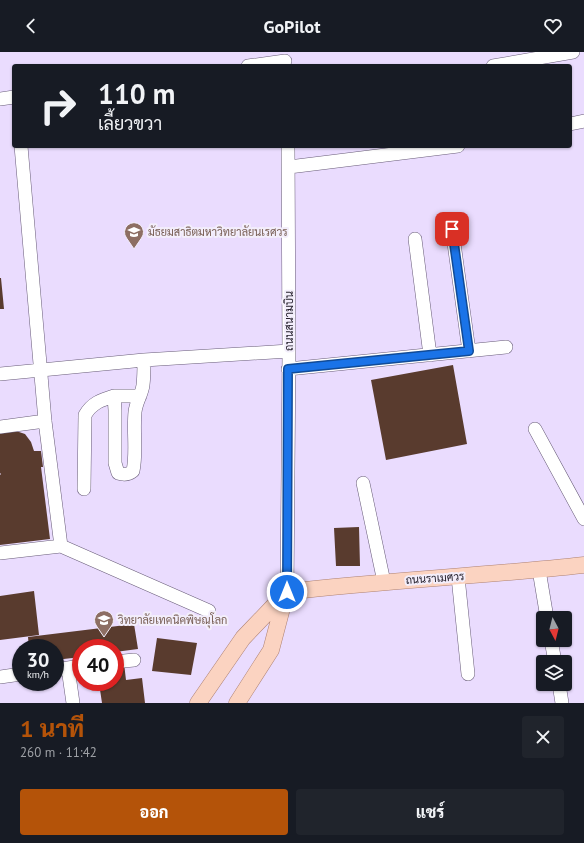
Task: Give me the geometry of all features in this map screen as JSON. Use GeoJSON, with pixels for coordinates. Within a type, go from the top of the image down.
{"type":"FeatureCollection","features":[{"type":"Feature","properties":{"kind":"main road","name":"ถนนราเมศวร"},"geometry":{"type":"LineString","coordinates":[[287,592],[332,586],[458,577],[584,565]]}},
{"type":"Feature","properties":{"kind":"main road"},"geometry":{"type":"LineString","coordinates":[[198,703],[243,638],[287,592]]}},
{"type":"Feature","properties":{"kind":"main road"},"geometry":{"type":"LineString","coordinates":[[237,703],[271,650],[287,592]]}},
{"type":"Feature","properties":{"kind":"street"},"geometry":{"type":"LineString","coordinates":[[507,64],[573,52]]}},
{"type":"Feature","properties":{"kind":"street"},"geometry":{"type":"LineString","coordinates":[[260,64],[285,60]]}},
{"type":"Feature","properties":{"kind":"street"},"geometry":{"type":"LineString","coordinates":[[0,99],[12,97]]}},
{"type":"Feature","properties":{"kind":"street"},"geometry":{"type":"LineString","coordinates":[[572,124],[584,121]]}},
{"type":"Feature","properties":{"kind":"street"},"geometry":{"type":"LineString","coordinates":[[22,148],[40,370],[61,546]]}},
{"type":"Feature","properties":{"kind":"street","name":"ถนนสนามบิน"},"geometry":{"type":"LineString","coordinates":[[287,592],[289,351],[288,148]]}},
{"type":"Feature","properties":{"kind":"street"},"geometry":{"type":"LineString","coordinates":[[289,167],[442,148]]}},
{"type":"Feature","properties":{"kind":"street"},"geometry":{"type":"LineString","coordinates":[[452,229],[469,351]]}},
{"type":"Feature","properties":{"kind":"street"},"geometry":{"type":"LineString","coordinates":[[414,239],[430,355]]}},
{"type":"Feature","properties":{"kind":"street"},"geometry":{"type":"LineString","coordinates":[[288,369],[506,347]]}},
{"type":"Feature","properties":{"kind":"street"},"geometry":{"type":"LineString","coordinates":[[0,374],[144,360],[289,351]]}},
{"type":"Feature","properties":{"kind":"street"},"geometry":{"type":"LineString","coordinates":[[114,396],[116,469],[118,473],[122,475],[129,475],[133,471],[135,462],[135,412],[143,385],[144,360]]}},
{"type":"Feature","properties":{"kind":"street"},"geometry":{"type":"LineString","coordinates":[[84,489],[85,415],[91,406],[98,401],[114,396],[140,396]]}},
{"type":"Feature","properties":{"kind":"street"},"geometry":{"type":"LineString","coordinates":[[0,427],[45,421]]}},
{"type":"Feature","properties":{"kind":"street"},"geometry":{"type":"LineString","coordinates":[[535,429],[584,519]]}},
{"type":"Feature","properties":{"kind":"street"},"geometry":{"type":"LineString","coordinates":[[363,483],[384,582]]}},
{"type":"Feature","properties":{"kind":"street"},"geometry":{"type":"LineString","coordinates":[[0,553],[61,546],[209,611]]}},
{"type":"Feature","properties":{"kind":"street"},"geometry":{"type":"LineString","coordinates":[[539,570],[546,611]]}},
{"type":"Feature","properties":{"kind":"street"},"geometry":{"type":"LineString","coordinates":[[458,577],[468,674]]}},
{"type":"Feature","properties":{"kind":"street"},"geometry":{"type":"LineString","coordinates":[[68,668],[73,703]]}},
{"type":"Feature","properties":{"kind":"street"},"geometry":{"type":"LineString","coordinates":[[0,677],[12,675]]}},
{"type":"Feature","properties":{"kind":"street"},"geometry":{"type":"LineString","coordinates":[[560,691],[562,703]]}},
{"type":"Feature","properties":{"kind":"building"},"geometry":{"type":"Polygon","coordinates":[[[1,278],[4,309],[0,309],[1,278]]]}},
{"type":"Feature","properties":{"kind":"building"},"geometry":{"type":"Polygon","coordinates":[[[453,365],[467,444],[386,460],[371,380],[453,365]]]}},
{"type":"Feature","properties":{"kind":"building"},"geometry":{"type":"Polygon","coordinates":[[[16,431],[25,434],[31,442],[34,451],[41,451],[43,467],[41,467],[50,539],[0,545],[0,432],[16,431]]]}},
{"type":"Feature","properties":{"kind":"building"},"geometry":{"type":"Polygon","coordinates":[[[359,527],[360,566],[336,566],[334,528],[359,527]]]}},
{"type":"Feature","properties":{"kind":"building"},"geometry":{"type":"Polygon","coordinates":[[[34,591],[39,635],[0,640],[0,596],[34,591]]]}},
{"type":"Feature","properties":{"kind":"building"},"geometry":{"type":"Polygon","coordinates":[[[134,624],[138,649],[124,651],[124,639],[72,639],[72,658],[64,659],[64,639],[28,639],[28,637],[134,624]]]}},
{"type":"Feature","properties":{"kind":"building"},"geometry":{"type":"Polygon","coordinates":[[[157,638],[197,643],[191,675],[152,671],[157,638]]]}},
{"type":"Feature","properties":{"kind":"building"},"geometry":{"type":"Polygon","coordinates":[[[124,663],[126,680],[142,678],[145,703],[102,703],[100,691],[124,691],[124,663]]]}},
{"type":"Feature","properties":{"kind":"place","name":"มัธยมสาธิตมหาวิทยาลัยนเรศวร"},"geometry":{"type":"Point","coordinates":[134,249]}},
{"type":"Feature","properties":{"kind":"place","name":"วิทยาลัยเทคนิคพิษณุโลก"},"geometry":{"type":"Point","coordinates":[104,637]}},
{"type":"Feature","properties":{"kind":"route"},"geometry":{"type":"LineString","coordinates":[[287,592],[288,369],[469,351],[452,229]]}}]}
